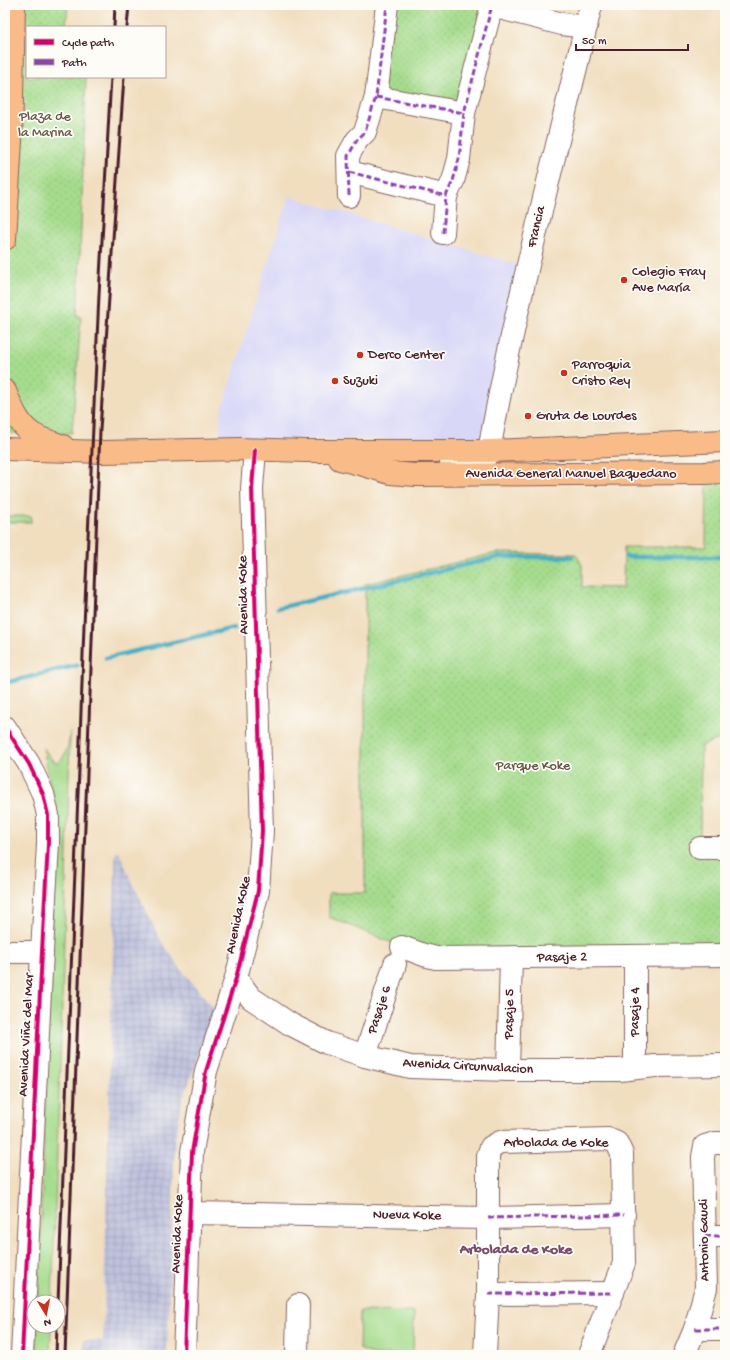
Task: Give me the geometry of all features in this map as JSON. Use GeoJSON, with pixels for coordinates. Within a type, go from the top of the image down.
{"type":"FeatureCollection","features":[{"type":"Feature","properties":{"kind":"main road"},"geometry":{"type":"LineString","coordinates":[[5,228],[11,141],[14,5]]}},
{"type":"Feature","properties":{"kind":"main road"},"geometry":{"type":"LineString","coordinates":[[5,391],[14,412],[30,432],[64,446],[103,452]]}},
{"type":"Feature","properties":{"kind":"main road","name":"Avenida General Manuel Baquedano"},"geometry":{"type":"LineString","coordinates":[[103,452],[240,449],[305,451],[489,451],[725,440]]}},
{"type":"Feature","properties":{"kind":"main road"},"geometry":{"type":"LineString","coordinates":[[5,449],[103,452]]}},
{"type":"Feature","properties":{"kind":"main road","name":"Avenida General Manuel Baquedano"},"geometry":{"type":"LineString","coordinates":[[305,451],[390,473],[416,475],[725,472]]}},
{"type":"Feature","properties":{"kind":"street"},"geometry":{"type":"LineString","coordinates":[[349,196],[348,156],[357,140],[365,132],[376,97],[387,5]]}},
{"type":"Feature","properties":{"kind":"street"},"geometry":{"type":"LineString","coordinates":[[443,233],[446,196],[453,181],[459,159],[464,113],[492,5],[562,24],[586,27]]}},
{"type":"Feature","properties":{"kind":"street","name":"Francia"},"geometry":{"type":"LineString","coordinates":[[489,451],[502,382],[532,245],[591,5]]}},
{"type":"Feature","properties":{"kind":"street"},"geometry":{"type":"LineString","coordinates":[[376,97],[464,113]]}},
{"type":"Feature","properties":{"kind":"street"},"geometry":{"type":"LineString","coordinates":[[349,172],[446,196]]}},
{"type":"Feature","properties":{"kind":"street","name":"Avenida Koke"},"geometry":{"type":"LineString","coordinates":[[184,1355],[192,1152],[206,1071],[236,978],[258,891],[262,830],[252,488],[255,450]]}},
{"type":"Feature","properties":{"kind":"street","name":"Avenida General Manuel Baquedano"},"geometry":{"type":"LineString","coordinates":[[416,475],[426,469],[437,466],[471,466],[480,464],[485,459],[489,451]]}},
{"type":"Feature","properties":{"kind":"street","name":"Avenida Viña del Mar"},"geometry":{"type":"LineString","coordinates":[[5,727],[32,770],[43,794],[48,815],[48,844],[22,1355]]}},
{"type":"Feature","properties":{"kind":"street"},"geometry":{"type":"LineString","coordinates":[[700,848],[725,848]]}},
{"type":"Feature","properties":{"kind":"street"},"geometry":{"type":"LineString","coordinates":[[5,952],[42,952]]}},
{"type":"Feature","properties":{"kind":"street","name":"Pasaje 2"},"geometry":{"type":"LineString","coordinates":[[398,955],[424,955],[436,958],[511,958],[725,955]]}},
{"type":"Feature","properties":{"kind":"street","name":"Pasaje 6"},"geometry":{"type":"LineString","coordinates":[[365,1056],[398,955]]}},
{"type":"Feature","properties":{"kind":"street","name":"Pasaje 4"},"geometry":{"type":"LineString","coordinates":[[635,957],[635,1068]]}},
{"type":"Feature","properties":{"kind":"street","name":"Pasaje 5"},"geometry":{"type":"LineString","coordinates":[[508,1070],[511,958]]}},
{"type":"Feature","properties":{"kind":"street","name":"Avenida Circunvalacion"},"geometry":{"type":"LineString","coordinates":[[236,978],[251,998],[290,1024],[327,1043],[365,1056],[410,1066],[508,1070],[620,1070],[635,1068],[725,1065]]}},
{"type":"Feature","properties":{"kind":"street","name":"Arbolada de Koke"},"geometry":{"type":"LineString","coordinates":[[485,1355],[488,1294],[488,1156],[491,1147],[500,1142],[608,1139],[617,1143],[622,1154],[624,1263],[589,1355]]}},
{"type":"Feature","properties":{"kind":"street","name":"Antonio Gaudi"},"geometry":{"type":"LineString","coordinates":[[684,1355],[695,1329],[706,1288],[715,1236],[703,1157],[715,1145]]}},
{"type":"Feature","properties":{"kind":"street","name":"Nueva Koke"},"geometry":{"type":"LineString","coordinates":[[190,1213],[488,1218],[624,1214]]}},
{"type":"Feature","properties":{"kind":"street"},"geometry":{"type":"LineString","coordinates":[[488,1294],[613,1293]]}},
{"type":"Feature","properties":{"kind":"street"},"geometry":{"type":"LineString","coordinates":[[297,1355],[298,1305]]}},
{"type":"Feature","properties":{"kind":"street"},"geometry":{"type":"LineString","coordinates":[[695,1329],[725,1329]]}},
{"type":"Feature","properties":{"kind":"shaded area","name":"Derco Center"},"geometry":{"type":"Polygon","coordinates":[[[289,196],[525,267],[485,438],[219,440],[221,412],[289,196]]]}},
{"type":"Feature","properties":{"kind":"shaded area"},"geometry":{"type":"Polygon","coordinates":[[[119,851],[160,939],[181,969],[216,1011],[182,1101],[175,1140],[167,1355],[84,1355],[84,1340],[103,1341],[115,860],[116,853],[119,851]]]}},
{"type":"Feature","properties":{"kind":"green space","name":"Plaza de la Marina"},"geometry":{"type":"Polygon","coordinates":[[[5,5],[68,5],[66,26],[26,26],[26,78],[86,78],[77,316],[81,316],[72,433],[5,433],[5,5]]]}},
{"type":"Feature","properties":{"kind":"green space"},"geometry":{"type":"Polygon","coordinates":[[[390,5],[485,5],[463,109],[380,95],[390,5]]]}},
{"type":"Feature","properties":{"kind":"green space","name":"Parque Koke"},"geometry":{"type":"Polygon","coordinates":[[[707,481],[725,481],[725,737],[701,746],[700,848],[725,848],[725,937],[723,936],[705,956],[402,947],[329,917],[329,893],[365,893],[365,584],[496,553],[576,554],[582,565],[582,587],[623,588],[624,547],[706,547],[707,481]]]}},
{"type":"Feature","properties":{"kind":"green space"},"geometry":{"type":"Polygon","coordinates":[[[5,516],[31,516],[31,522],[5,522],[5,516]]]}},
{"type":"Feature","properties":{"kind":"green space"},"geometry":{"type":"Polygon","coordinates":[[[70,732],[52,1294],[38,1294],[54,857],[52,794],[43,747],[52,760],[58,763],[64,756],[69,741],[70,732]]]}},
{"type":"Feature","properties":{"kind":"green space"},"geometry":{"type":"Polygon","coordinates":[[[360,1311],[414,1312],[413,1355],[376,1355],[359,1349],[360,1311]]]}},
{"type":"Feature","properties":{"kind":"green space"},"geometry":{"type":"Polygon","coordinates":[[[37,1334],[51,1334],[50,1355],[36,1355],[37,1334]]]}},
{"type":"Feature","properties":{"kind":"waterway"},"geometry":{"type":"LineString","coordinates":[[278,608],[499,557],[572,557]]}},
{"type":"Feature","properties":{"kind":"waterway"},"geometry":{"type":"LineString","coordinates":[[626,557],[725,557]]}},
{"type":"Feature","properties":{"kind":"waterway"},"geometry":{"type":"LineString","coordinates":[[106,658],[234,628]]}},
{"type":"Feature","properties":{"kind":"waterway"},"geometry":{"type":"LineString","coordinates":[[5,683],[78,665]]}},
{"type":"Feature","properties":{"kind":"railway"},"geometry":{"type":"LineString","coordinates":[[114,26],[115,5]]}},
{"type":"Feature","properties":{"kind":"railway"},"geometry":{"type":"LineString","coordinates":[[127,26],[129,5]]}},
{"type":"Feature","properties":{"kind":"railway"},"geometry":{"type":"LineString","coordinates":[[58,1294],[84,625],[99,295],[111,78]]}},
{"type":"Feature","properties":{"kind":"railway"},"geometry":{"type":"LineString","coordinates":[[65,1355],[100,430],[124,78]]}},
{"type":"Feature","properties":{"kind":"railway"},"geometry":{"type":"LineString","coordinates":[[56,1355],[57,1334]]}},
{"type":"Feature","properties":{"kind":"marked path"},"geometry":{"type":"LineString","coordinates":[[349,196],[348,156],[357,140],[365,132],[376,97],[387,5]]}},
{"type":"Feature","properties":{"kind":"marked path"},"geometry":{"type":"LineString","coordinates":[[443,233],[446,196],[453,181],[459,159],[464,113],[492,5]]}},
{"type":"Feature","properties":{"kind":"marked path"},"geometry":{"type":"LineString","coordinates":[[376,97],[464,113]]}},
{"type":"Feature","properties":{"kind":"marked path"},"geometry":{"type":"LineString","coordinates":[[349,172],[446,196]]}},
{"type":"Feature","properties":{"kind":"marked path"},"geometry":{"type":"LineString","coordinates":[[488,1218],[624,1215]]}},
{"type":"Feature","properties":{"kind":"marked path"},"geometry":{"type":"LineString","coordinates":[[705,1236],[725,1236]]}},
{"type":"Feature","properties":{"kind":"marked path"},"geometry":{"type":"LineString","coordinates":[[488,1294],[613,1293]]}},
{"type":"Feature","properties":{"kind":"marked path"},"geometry":{"type":"LineString","coordinates":[[695,1329],[725,1329]]}},
{"type":"Feature","properties":{"kind":"cycle path"},"geometry":{"type":"LineString","coordinates":[[184,1355],[192,1152],[206,1071],[236,978],[258,891],[262,831],[252,488],[255,450]]}},
{"type":"Feature","properties":{"kind":"cycle path"},"geometry":{"type":"LineString","coordinates":[[5,727],[29,764],[43,794],[48,815],[48,844],[22,1355]]}},
{"type":"Feature","properties":{"kind":"place","name":"Colegio Fray Ave María"},"geometry":{"type":"Point","coordinates":[624,280]}},
{"type":"Feature","properties":{"kind":"place","name":"Derco Center"},"geometry":{"type":"Point","coordinates":[360,355]}},
{"type":"Feature","properties":{"kind":"place","name":"Parroquia Cristo Rey"},"geometry":{"type":"Point","coordinates":[564,373]}},
{"type":"Feature","properties":{"kind":"place","name":"Suzuki"},"geometry":{"type":"Point","coordinates":[335,381]}},
{"type":"Feature","properties":{"kind":"place","name":"Gruta de Lourdes"},"geometry":{"type":"Point","coordinates":[528,416]}},
{"type":"Feature","properties":{"kind":"district","name":"Arbolada de Koke"},"geometry":{"type":"Point","coordinates":[516,1250]}}]}
